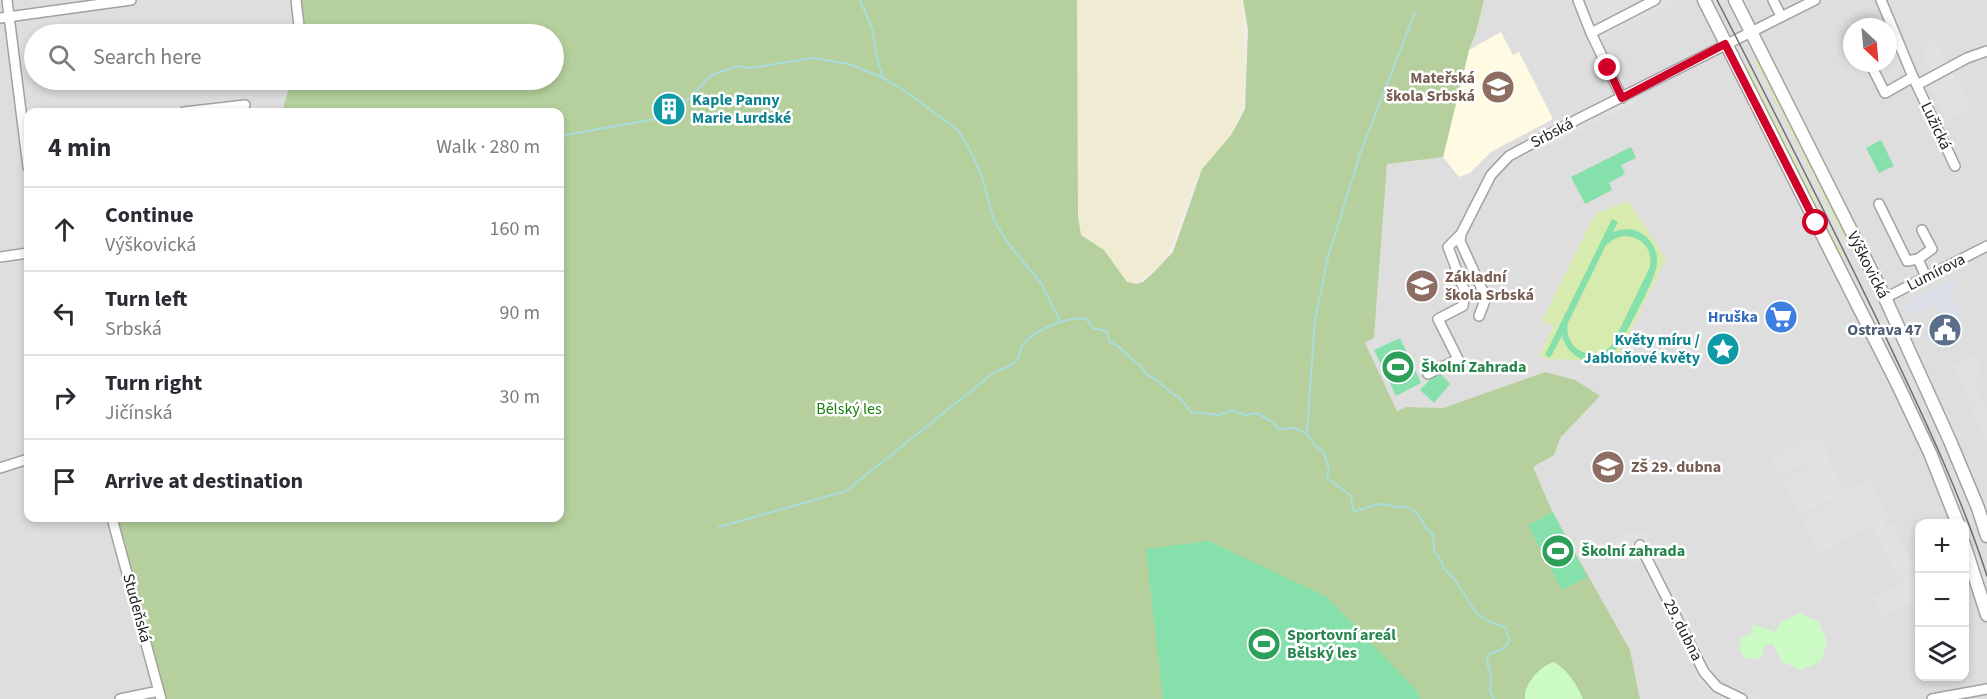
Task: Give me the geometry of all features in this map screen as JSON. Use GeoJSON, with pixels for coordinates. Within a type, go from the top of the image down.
{"type":"FeatureCollection","features":[{"type":"Feature","properties":{"kind":"street"},"geometry":{"type":"LineString","coordinates":[[7,0],[5,17],[24,121]]}},
{"type":"Feature","properties":{"kind":"street"},"geometry":{"type":"LineString","coordinates":[[5,17],[131,0]]}},
{"type":"Feature","properties":{"kind":"street"},"geometry":{"type":"LineString","coordinates":[[296,0],[299,24]]}},
{"type":"Feature","properties":{"kind":"street"},"geometry":{"type":"LineString","coordinates":[[1578,0],[1622,98]]}},
{"type":"Feature","properties":{"kind":"street"},"geometry":{"type":"LineString","coordinates":[[1591,33],[1655,0]]}},
{"type":"Feature","properties":{"kind":"street","name":"Výškovická"},"geometry":{"type":"LineString","coordinates":[[1704,0],[1897,383],[1930,453],[1956,519]]}},
{"type":"Feature","properties":{"kind":"street","name":"Výškovická"},"geometry":{"type":"LineString","coordinates":[[1735,0],[1885,298],[1950,441],[1987,536]]}},
{"type":"Feature","properties":{"kind":"street"},"geometry":{"type":"LineString","coordinates":[[1773,0],[1781,16]]}},
{"type":"Feature","properties":{"kind":"street"},"geometry":{"type":"LineString","coordinates":[[1751,31],[1815,0]]}},
{"type":"Feature","properties":{"kind":"street","name":"Lužická"},"geometry":{"type":"LineString","coordinates":[[1881,0],[1915,81],[1955,166]]}},
{"type":"Feature","properties":{"kind":"street","name":"Srbská"},"geometry":{"type":"LineString","coordinates":[[1428,374],[1458,359],[1438,319],[1463,306],[1465,292],[1448,246],[1461,234],[1491,175],[1509,156],[1751,31]]}},
{"type":"Feature","properties":{"kind":"street","name":"Lužická"},"geometry":{"type":"LineString","coordinates":[[1874,72],[1885,93],[1987,51]]}},
{"type":"Feature","properties":{"kind":"street"},"geometry":{"type":"LineString","coordinates":[[219,108],[245,105]]}},
{"type":"Feature","properties":{"kind":"street"},"geometry":{"type":"LineString","coordinates":[[1879,204],[1907,261],[1918,259],[1932,249],[1922,230]]}},
{"type":"Feature","properties":{"kind":"street"},"geometry":{"type":"LineString","coordinates":[[1461,234],[1460,241],[1486,298],[1479,316]]}},
{"type":"Feature","properties":{"kind":"street","name":"Lumírova"},"geometry":{"type":"LineString","coordinates":[[1885,298],[1987,246]]}},
{"type":"Feature","properties":{"kind":"street"},"geometry":{"type":"LineString","coordinates":[[0,257],[24,254]]}},
{"type":"Feature","properties":{"kind":"street"},"geometry":{"type":"LineString","coordinates":[[1918,259],[1926,277]]}},
{"type":"Feature","properties":{"kind":"street"},"geometry":{"type":"LineString","coordinates":[[0,468],[24,460]]}},
{"type":"Feature","properties":{"kind":"street","name":"Studeňská"},"geometry":{"type":"LineString","coordinates":[[113,522],[160,695]]}},
{"type":"Feature","properties":{"kind":"street","name":"29. dubna"},"geometry":{"type":"LineString","coordinates":[[1640,545],[1704,672],[1717,687],[1742,699]]}},
{"type":"Feature","properties":{"kind":"street"},"geometry":{"type":"LineString","coordinates":[[1969,557],[1987,615]]}},
{"type":"Feature","properties":{"kind":"street"},"geometry":{"type":"LineString","coordinates":[[1932,699],[1987,689]]}},
{"type":"Feature","properties":{"kind":"street"},"geometry":{"type":"LineString","coordinates":[[120,699],[160,695]]}},
{"type":"Feature","properties":{"kind":"shaded area"},"geometry":{"type":"Polygon","coordinates":[[[0,0],[298,0],[299,24],[24,24],[24,90],[288,90],[283,108],[24,108],[24,522],[109,522],[131,595],[156,699],[0,699],[0,0]]]}},
{"type":"Feature","properties":{"kind":"shaded area"},"geometry":{"type":"Polygon","coordinates":[[[1077,0],[1242,0],[1245,73],[1242,105],[1231,135],[1202,169],[1192,186],[1165,258],[1159,266],[1136,284],[1127,282],[1104,250],[1081,236],[1078,216],[1077,0]]]}},
{"type":"Feature","properties":{"kind":"shaded area"},"geometry":{"type":"Polygon","coordinates":[[[1484,0],[1987,0],[1987,699],[1640,699],[1630,650],[1553,513],[1533,467],[1554,455],[1561,437],[1599,395],[1545,372],[1443,408],[1407,407],[1397,412],[1364,342],[1374,338],[1387,164],[1469,50],[1484,0]],[[1666,259],[1543,320],[1554,326],[1539,356],[1666,259]]]}},
{"type":"Feature","properties":{"kind":"shaded area"},"geometry":{"type":"Polygon","coordinates":[[[1578,0],[1670,0],[1672,4],[1596,42],[1578,0]]]}},
{"type":"Feature","properties":{"kind":"shaded area","name":"Mateřská škola Srbská"},"geometry":{"type":"Polygon","coordinates":[[[1501,32],[1513,55],[1519,52],[1553,119],[1491,152],[1470,173],[1459,177],[1443,157],[1469,50],[1501,32]]]}},
{"type":"Feature","properties":{"kind":"shaded area"},"geometry":{"type":"Polygon","coordinates":[[[1935,39],[1948,64],[1931,72],[1921,52],[1926,49],[1929,42],[1935,39]]]}},
{"type":"Feature","properties":{"kind":"shaded area"},"geometry":{"type":"Polygon","coordinates":[[[1954,74],[1971,109],[1948,121],[1930,85],[1954,74]]]}},
{"type":"Feature","properties":{"kind":"shaded area"},"geometry":{"type":"Polygon","coordinates":[[[1634,96],[1637,102],[1520,160],[1518,155],[1634,96]]]}},
{"type":"Feature","properties":{"kind":"shaded area"},"geometry":{"type":"Polygon","coordinates":[[[1956,279],[1953,297],[1963,319],[1944,327],[1936,303],[1916,313],[1908,314],[1904,307],[1910,300],[1949,280],[1956,279]]]}},
{"type":"Feature","properties":{"kind":"shaded area"},"geometry":{"type":"Polygon","coordinates":[[[1974,355],[1983,368],[1977,375],[1975,385],[1987,410],[1987,441],[1971,409],[1976,405],[1964,389],[1953,365],[1974,355]]]}},
{"type":"Feature","properties":{"kind":"shaded area"},"geometry":{"type":"Polygon","coordinates":[[[1818,435],[1845,491],[1870,479],[1890,518],[1884,521],[1887,526],[1893,524],[1914,568],[1909,571],[1912,577],[1915,576],[1915,600],[1881,617],[1873,598],[1905,581],[1901,572],[1896,575],[1872,527],[1819,554],[1811,538],[1813,537],[1810,536],[1801,518],[1834,501],[1832,499],[1800,515],[1788,492],[1790,489],[1787,490],[1782,479],[1814,463],[1813,460],[1781,476],[1772,458],[1818,435]]]}},
{"type":"Feature","properties":{"kind":"shaded area"},"geometry":{"type":"Polygon","coordinates":[[[1636,529],[1638,533],[1644,530],[1659,561],[1656,563],[1659,562],[1662,567],[1657,570],[1659,573],[1664,571],[1679,601],[1673,603],[1675,606],[1680,604],[1696,636],[1692,639],[1693,642],[1698,640],[1711,665],[1707,668],[1711,666],[1714,671],[1710,674],[1718,683],[1729,689],[1732,685],[1746,692],[1744,697],[1746,698],[1749,693],[1761,699],[1726,697],[1718,699],[1698,681],[1693,672],[1698,669],[1681,636],[1677,640],[1660,606],[1665,603],[1662,598],[1657,601],[1642,572],[1648,569],[1647,567],[1638,563],[1628,567],[1614,540],[1636,529]]]}},
{"type":"Feature","properties":{"kind":"green space","name":"Bělský les"},"geometry":{"type":"Polygon","coordinates":[[[298,0],[1077,0],[1078,216],[1081,235],[1104,250],[1127,282],[1136,284],[1143,282],[1173,252],[1202,169],[1231,135],[1245,109],[1248,30],[1243,0],[1484,0],[1469,50],[1443,157],[1387,164],[1374,338],[1365,343],[1397,411],[1407,407],[1443,408],[1545,372],[1575,380],[1600,396],[1561,437],[1554,455],[1533,467],[1553,513],[1630,650],[1640,699],[156,699],[131,595],[109,522],[564,522],[564,108],[283,108],[288,90],[564,90],[564,24],[299,24],[298,0]]]}},
{"type":"Feature","properties":{"kind":"green space"},"geometry":{"type":"Polygon","coordinates":[[[1758,59],[1854,250],[1851,251],[1755,60],[1758,59]]]}},
{"type":"Feature","properties":{"kind":"green space"},"geometry":{"type":"Polygon","coordinates":[[[1747,65],[1843,255],[1840,257],[1744,66],[1747,65]]]}},
{"type":"Feature","properties":{"kind":"green space"},"geometry":{"type":"Polygon","coordinates":[[[1881,140],[1894,166],[1879,173],[1866,148],[1881,140]]]}},
{"type":"Feature","properties":{"kind":"green space"},"geometry":{"type":"Polygon","coordinates":[[[1631,147],[1636,158],[1621,165],[1625,174],[1609,183],[1612,190],[1585,204],[1571,177],[1631,147]]]}},
{"type":"Feature","properties":{"kind":"green space"},"geometry":{"type":"Polygon","coordinates":[[[1628,201],[1666,259],[1615,362],[1546,359],[1539,356],[1554,326],[1542,321],[1595,214],[1628,201]]]}},
{"type":"Feature","properties":{"kind":"green space"},"geometry":{"type":"Polygon","coordinates":[[[1612,219],[1618,222],[1613,232],[1629,229],[1644,235],[1656,251],[1655,271],[1635,315],[1613,353],[1597,361],[1588,361],[1572,353],[1562,336],[1550,358],[1545,355],[1612,219]],[[1629,237],[1614,239],[1606,245],[1568,323],[1570,340],[1581,351],[1589,354],[1597,353],[1605,351],[1612,345],[1650,267],[1648,249],[1640,241],[1629,237]]]}},
{"type":"Feature","properties":{"kind":"green space","name":"Školní Zahrada"},"geometry":{"type":"Polygon","coordinates":[[[1400,338],[1421,383],[1396,396],[1374,350],[1400,338]]]}},
{"type":"Feature","properties":{"kind":"green space"},"geometry":{"type":"Polygon","coordinates":[[[1438,371],[1450,384],[1434,403],[1420,390],[1438,371]]]}},
{"type":"Feature","properties":{"kind":"green space","name":"Školní zahrada"},"geometry":{"type":"Polygon","coordinates":[[[1553,512],[1587,577],[1562,590],[1528,525],[1553,512]]]}},
{"type":"Feature","properties":{"kind":"green space","name":"Sportovní areál Bělský les"},"geometry":{"type":"Polygon","coordinates":[[[1209,541],[1327,597],[1416,690],[1420,699],[1163,699],[1146,549],[1209,541]]]}},
{"type":"Feature","properties":{"kind":"green space"},"geometry":{"type":"Polygon","coordinates":[[[1799,613],[1818,621],[1827,641],[1821,661],[1801,670],[1782,662],[1773,644],[1764,646],[1762,656],[1755,660],[1744,657],[1739,648],[1741,638],[1751,634],[1752,624],[1776,632],[1780,623],[1799,613]]]}},
{"type":"Feature","properties":{"kind":"green space"},"geometry":{"type":"Polygon","coordinates":[[[1554,662],[1572,678],[1583,699],[1525,699],[1527,688],[1534,676],[1554,662]]]}},
{"type":"Feature","properties":{"kind":"waterway"},"geometry":{"type":"LineString","coordinates":[[860,0],[872,28],[883,78],[905,91],[958,130],[981,174],[994,220],[1007,242],[1041,283],[1060,321]]}},
{"type":"Feature","properties":{"kind":"waterway"},"geometry":{"type":"LineString","coordinates":[[1307,433],[1315,319],[1328,257],[1360,154],[1415,12]]}},
{"type":"Feature","properties":{"kind":"waterway"},"geometry":{"type":"LineString","coordinates":[[564,135],[655,119],[674,110],[714,74],[738,66],[749,68],[813,58],[849,64],[883,78]]}},
{"type":"Feature","properties":{"kind":"waterway"},"geometry":{"type":"LineString","coordinates":[[719,527],[846,491],[996,371],[1013,364],[1023,345],[1036,333],[1052,325],[1084,318],[1092,328],[1107,331],[1110,342],[1140,365],[1147,375],[1156,379],[1180,398],[1191,412],[1219,415],[1232,410],[1245,415],[1256,413],[1271,421],[1279,429],[1295,428],[1307,434],[1324,453],[1329,470],[1327,478],[1350,495],[1354,511],[1387,504],[1396,508],[1406,506],[1418,514],[1433,535],[1434,552],[1474,609],[1485,619],[1505,627],[1510,641],[1502,649],[1489,654],[1487,662],[1491,677],[1490,690],[1494,699]]}},
{"type":"Feature","properties":{"kind":"tram line"},"geometry":{"type":"LineString","coordinates":[[1717,0],[1825,213],[1915,399],[1954,486],[1987,576]]}},
{"type":"Feature","properties":{"kind":"place","name":"Mateřská škola Srbská"},"geometry":{"type":"Point","coordinates":[1498,87]}},
{"type":"Feature","properties":{"kind":"place","name":"Kaple Panny Marie Lurdské"},"geometry":{"type":"Point","coordinates":[669,109]}},
{"type":"Feature","properties":{"kind":"place","name":"Základní škola Srbská"},"geometry":{"type":"Point","coordinates":[1422,286]}},
{"type":"Feature","properties":{"kind":"place","name":"Hruška"},"geometry":{"type":"Point","coordinates":[1781,317]}},
{"type":"Feature","properties":{"kind":"place","name":"Ostrava 47"},"geometry":{"type":"Point","coordinates":[1945,330]}},
{"type":"Feature","properties":{"kind":"place","name":"Květy míru / Jabloňové květy"},"geometry":{"type":"Point","coordinates":[1723,349]}},
{"type":"Feature","properties":{"kind":"place","name":"Školní Zahrada"},"geometry":{"type":"Point","coordinates":[1398,367]}},
{"type":"Feature","properties":{"kind":"place","name":"ZŠ 29. dubna"},"geometry":{"type":"Point","coordinates":[1608,467]}},
{"type":"Feature","properties":{"kind":"place","name":"Školní zahrada"},"geometry":{"type":"Point","coordinates":[1558,551]}},
{"type":"Feature","properties":{"kind":"place","name":"Sportovní areál Bělský les"},"geometry":{"type":"Point","coordinates":[1264,644]}},
{"type":"Feature","properties":{"kind":"route"},"geometry":{"type":"LineString","coordinates":[[1608,68],[1622,98],[1725,44],[1816,223]]}}]}
